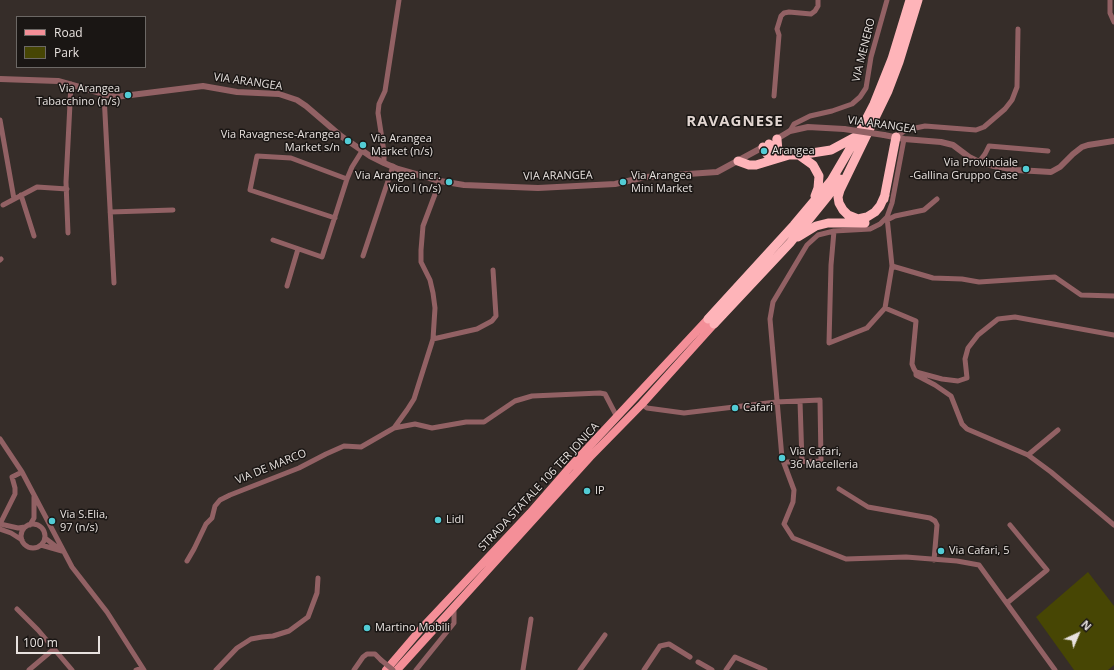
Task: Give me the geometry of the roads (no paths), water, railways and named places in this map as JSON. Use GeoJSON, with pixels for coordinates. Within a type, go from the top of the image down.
{"type":"FeatureCollection","features":[{"type":"Feature","properties":{"kind":"highway"},"geometry":{"type":"LineString","coordinates":[[711,322],[809,208],[830,181],[858,136],[883,84],[910,0]]}},
{"type":"Feature","properties":{"kind":"highway"},"geometry":{"type":"LineString","coordinates":[[885,195],[876,212],[867,217],[858,219],[848,215],[843,210],[839,203],[838,197],[854,160],[888,91],[899,62],[918,0]]}},
{"type":"Feature","properties":{"kind":"highway"},"geometry":{"type":"LineString","coordinates":[[770,144],[767,154],[789,155],[831,150],[858,136]]}},
{"type":"Feature","properties":{"kind":"highway"},"geometry":{"type":"LineString","coordinates":[[790,243],[816,226],[828,223],[862,224],[869,222],[878,215],[882,211],[900,138]]}},
{"type":"Feature","properties":{"kind":"highway"},"geometry":{"type":"LineString","coordinates":[[770,144],[776,155]]}},
{"type":"Feature","properties":{"kind":"highway"},"geometry":{"type":"LineString","coordinates":[[799,154],[813,165],[819,176],[818,188],[809,208]]}},
{"type":"Feature","properties":{"kind":"highway"},"geometry":{"type":"LineString","coordinates":[[738,162],[749,165],[756,164],[776,155]]}},
{"type":"Feature","properties":{"kind":"highway"},"geometry":{"type":"LineString","coordinates":[[711,322],[790,243],[828,196],[854,160]]}},
{"type":"Feature","properties":{"kind":"main road","name":"STRADA STATALE 106 TER JONICA"},"geometry":{"type":"LineString","coordinates":[[397,670],[590,457],[642,404],[711,322]]}},
{"type":"Feature","properties":{"kind":"main road","name":"STRADA STATALE 106 TER JONICA"},"geometry":{"type":"LineString","coordinates":[[386,670],[617,417],[711,322]]}},
{"type":"Feature","properties":{"kind":"street"},"geometry":{"type":"LineString","coordinates":[[384,163],[384,152],[378,112],[379,104],[385,90],[399,0]]}},
{"type":"Feature","properties":{"kind":"street"},"geometry":{"type":"LineString","coordinates":[[774,96],[779,34],[777,29],[781,16],[784,13],[789,12],[811,14],[818,6],[818,0]]}},
{"type":"Feature","properties":{"kind":"street","name":"VIA MENERO"},"geometry":{"type":"LineString","coordinates":[[790,131],[794,124],[810,116],[832,111],[852,104],[860,97],[866,88],[871,58],[888,0]]}},
{"type":"Feature","properties":{"kind":"street"},"geometry":{"type":"LineString","coordinates":[[1110,0],[1110,13],[1114,22]]}},
{"type":"Feature","properties":{"kind":"street"},"geometry":{"type":"LineString","coordinates":[[834,231],[831,264],[829,343],[867,328],[885,308],[892,266],[887,218],[892,203],[900,138],[906,130],[925,126],[976,130],[984,126],[1005,109],[1012,100],[1017,87],[1018,29]]}},
{"type":"Feature","properties":{"kind":"street","name":"VIA ARANGEA"},"geometry":{"type":"LineString","coordinates":[[0,80],[58,81],[115,97],[203,86],[237,92],[279,94],[297,100],[341,136],[362,151],[384,163],[440,181],[464,185],[538,188],[614,184],[645,177],[717,172],[738,162],[790,131],[818,126],[900,138],[941,142],[953,145],[969,157],[979,162],[1017,170],[1051,172],[1060,167],[1082,147],[1114,142]]}},
{"type":"Feature","properties":{"kind":"street"},"geometry":{"type":"LineString","coordinates":[[68,233],[66,189],[71,84]]}},
{"type":"Feature","properties":{"kind":"street"},"geometry":{"type":"LineString","coordinates":[[104,95],[114,283]]}},
{"type":"Feature","properties":{"kind":"street"},"geometry":{"type":"LineString","coordinates":[[0,120],[14,199]]}},
{"type":"Feature","properties":{"kind":"street"},"geometry":{"type":"LineString","coordinates":[[979,162],[989,146],[1048,151]]}},
{"type":"Feature","properties":{"kind":"street"},"geometry":{"type":"LineString","coordinates":[[273,240],[322,257],[352,166],[362,151]]}},
{"type":"Feature","properties":{"kind":"street"},"geometry":{"type":"LineString","coordinates":[[335,218],[250,190],[257,156],[291,158],[348,179]]}},
{"type":"Feature","properties":{"kind":"street"},"geometry":{"type":"LineString","coordinates":[[363,256],[393,166]]}},
{"type":"Feature","properties":{"kind":"street"},"geometry":{"type":"LineString","coordinates":[[394,428],[414,399],[433,339],[435,308],[433,293],[430,280],[421,262],[421,250],[423,226],[440,181]]}},
{"type":"Feature","properties":{"kind":"street"},"geometry":{"type":"LineString","coordinates":[[2,205],[37,187],[66,189]]}},
{"type":"Feature","properties":{"kind":"street"},"geometry":{"type":"LineString","coordinates":[[21,196],[34,236]]}},
{"type":"Feature","properties":{"kind":"street"},"geometry":{"type":"LineString","coordinates":[[937,199],[924,210],[887,218],[880,224],[870,229],[834,231],[818,235],[807,245],[773,302],[770,319],[782,458],[794,490],[793,502],[784,524],[793,538],[846,559],[906,557],[979,565],[1055,670]]}},
{"type":"Feature","properties":{"kind":"street"},"geometry":{"type":"LineString","coordinates":[[110,212],[173,210]]}},
{"type":"Feature","properties":{"kind":"street"},"geometry":{"type":"LineString","coordinates":[[287,286],[298,249]]}},
{"type":"Feature","properties":{"kind":"street"},"geometry":{"type":"LineString","coordinates":[[892,266],[933,278],[962,279],[979,282],[1055,277],[1081,295],[1114,296]]}},
{"type":"Feature","properties":{"kind":"street"},"geometry":{"type":"LineString","coordinates":[[433,339],[477,329],[492,321],[496,316],[493,270]]}},
{"type":"Feature","properties":{"kind":"street"},"geometry":{"type":"LineString","coordinates":[[885,308],[916,320],[912,364],[916,375],[935,385],[951,396],[962,424],[967,429],[1028,455],[1051,472],[1114,525]]}},
{"type":"Feature","properties":{"kind":"street"},"geometry":{"type":"LineString","coordinates":[[916,372],[950,380],[968,378],[965,359],[968,348],[978,335],[998,319],[1015,317],[1114,335]]}},
{"type":"Feature","properties":{"kind":"street"},"geometry":{"type":"LineString","coordinates":[[394,428],[415,424],[432,428],[455,423],[484,422],[515,401],[532,396],[600,392],[605,394],[617,417]]}},
{"type":"Feature","properties":{"kind":"street"},"geometry":{"type":"LineString","coordinates":[[642,404],[647,408],[684,413],[776,402],[820,400],[821,461],[784,462]]}},
{"type":"Feature","properties":{"kind":"street"},"geometry":{"type":"LineString","coordinates":[[800,401],[802,462]]}},
{"type":"Feature","properties":{"kind":"street","name":"VIA DE MARCO"},"geometry":{"type":"LineString","coordinates":[[187,561],[206,524],[212,518],[215,506],[220,500],[230,494],[299,468],[344,446],[361,447],[394,428]]}},
{"type":"Feature","properties":{"kind":"street"},"geometry":{"type":"LineString","coordinates":[[1028,455],[1058,430]]}},
{"type":"Feature","properties":{"kind":"street"},"geometry":{"type":"LineString","coordinates":[[0,439],[22,472],[62,551],[72,567],[107,612],[143,669],[136,670]]}},
{"type":"Feature","properties":{"kind":"street"},"geometry":{"type":"LineString","coordinates":[[22,472],[12,477],[16,494],[0,524],[18,528],[37,525]]}},
{"type":"Feature","properties":{"kind":"street"},"geometry":{"type":"LineString","coordinates":[[839,489],[868,507],[935,520],[937,525],[934,560]]}},
{"type":"Feature","properties":{"kind":"street"},"geometry":{"type":"LineString","coordinates":[[34,496],[34,518],[37,525],[43,530],[45,538],[62,551]]}},
{"type":"Feature","properties":{"kind":"street"},"geometry":{"type":"LineString","coordinates":[[22,540],[21,536],[34,518]]}},
{"type":"Feature","properties":{"kind":"street"},"geometry":{"type":"LineString","coordinates":[[1007,603],[1047,570],[1010,525]]}},
{"type":"Feature","properties":{"kind":"street"},"geometry":{"type":"LineString","coordinates":[[0,529],[11,533],[22,540],[28,547],[38,547],[41,545],[62,551]]}},
{"type":"Feature","properties":{"kind":"street"},"geometry":{"type":"LineString","coordinates":[[41,545],[45,538]]}},
{"type":"Feature","properties":{"kind":"street"},"geometry":{"type":"LineString","coordinates":[[216,670],[237,648],[251,640],[289,631],[308,617],[316,593],[318,578]]}},
{"type":"Feature","properties":{"kind":"street"},"geometry":{"type":"LineString","coordinates":[[416,670],[454,623],[454,608]]}},
{"type":"Feature","properties":{"kind":"street"},"geometry":{"type":"LineString","coordinates":[[17,609],[55,648],[72,670]]}},
{"type":"Feature","properties":{"kind":"street"},"geometry":{"type":"LineString","coordinates":[[523,670],[531,619]]}},
{"type":"Feature","properties":{"kind":"street"},"geometry":{"type":"LineString","coordinates":[[580,670],[605,635]]}},
{"type":"Feature","properties":{"kind":"street"},"geometry":{"type":"LineString","coordinates":[[644,670],[660,646],[669,644],[690,657]]}},
{"type":"Feature","properties":{"kind":"street"},"geometry":{"type":"LineString","coordinates":[[29,670],[55,648]]}},
{"type":"Feature","properties":{"kind":"street"},"geometry":{"type":"LineString","coordinates":[[354,670],[363,657],[367,654],[375,654],[393,670]]}},
{"type":"Feature","properties":{"kind":"street"},"geometry":{"type":"LineString","coordinates":[[726,670],[735,657],[765,670]]}},
{"type":"Feature","properties":{"kind":"street"},"geometry":{"type":"LineString","coordinates":[[698,662],[712,670]]}},
{"type":"Feature","properties":{"kind":"place","name":"Via Arangea Tabacchino (n/s)"},"geometry":{"type":"Point","coordinates":[128,95]}},
{"type":"Feature","properties":{"kind":"place","name":"Via Ravagnese-Arangea Market s/n"},"geometry":{"type":"Point","coordinates":[348,141]}},
{"type":"Feature","properties":{"kind":"place","name":"Via Arangea Market (n/s)"},"geometry":{"type":"Point","coordinates":[363,145]}},
{"type":"Feature","properties":{"kind":"place","name":"Arangea"},"geometry":{"type":"Point","coordinates":[764,151]}},
{"type":"Feature","properties":{"kind":"place","name":"Via Provinciale -Gallina Gruppo Case"},"geometry":{"type":"Point","coordinates":[1026,169]}},
{"type":"Feature","properties":{"kind":"place","name":"Via Arangea incr. Vico I (n/s)"},"geometry":{"type":"Point","coordinates":[449,182]}},
{"type":"Feature","properties":{"kind":"place","name":"Via Arangea Mini Market"},"geometry":{"type":"Point","coordinates":[623,182]}},
{"type":"Feature","properties":{"kind":"place","name":"Cafari"},"geometry":{"type":"Point","coordinates":[735,408]}},
{"type":"Feature","properties":{"kind":"place","name":"Via Cafari, 36 Macelleria"},"geometry":{"type":"Point","coordinates":[782,458]}},
{"type":"Feature","properties":{"kind":"place","name":"IP"},"geometry":{"type":"Point","coordinates":[587,491]}},
{"type":"Feature","properties":{"kind":"place","name":"Lidl"},"geometry":{"type":"Point","coordinates":[438,520]}},
{"type":"Feature","properties":{"kind":"place","name":"Via S.Elia, 97 (n/s)"},"geometry":{"type":"Point","coordinates":[52,521]}},
{"type":"Feature","properties":{"kind":"place","name":"Via Cafari, 5"},"geometry":{"type":"Point","coordinates":[941,551]}},
{"type":"Feature","properties":{"kind":"place","name":"Martino Mobili"},"geometry":{"type":"Point","coordinates":[367,628]}},
{"type":"Feature","properties":{"kind":"district","name":"RAVAGNESE"},"geometry":{"type":"Point","coordinates":[735,122]}}]}
